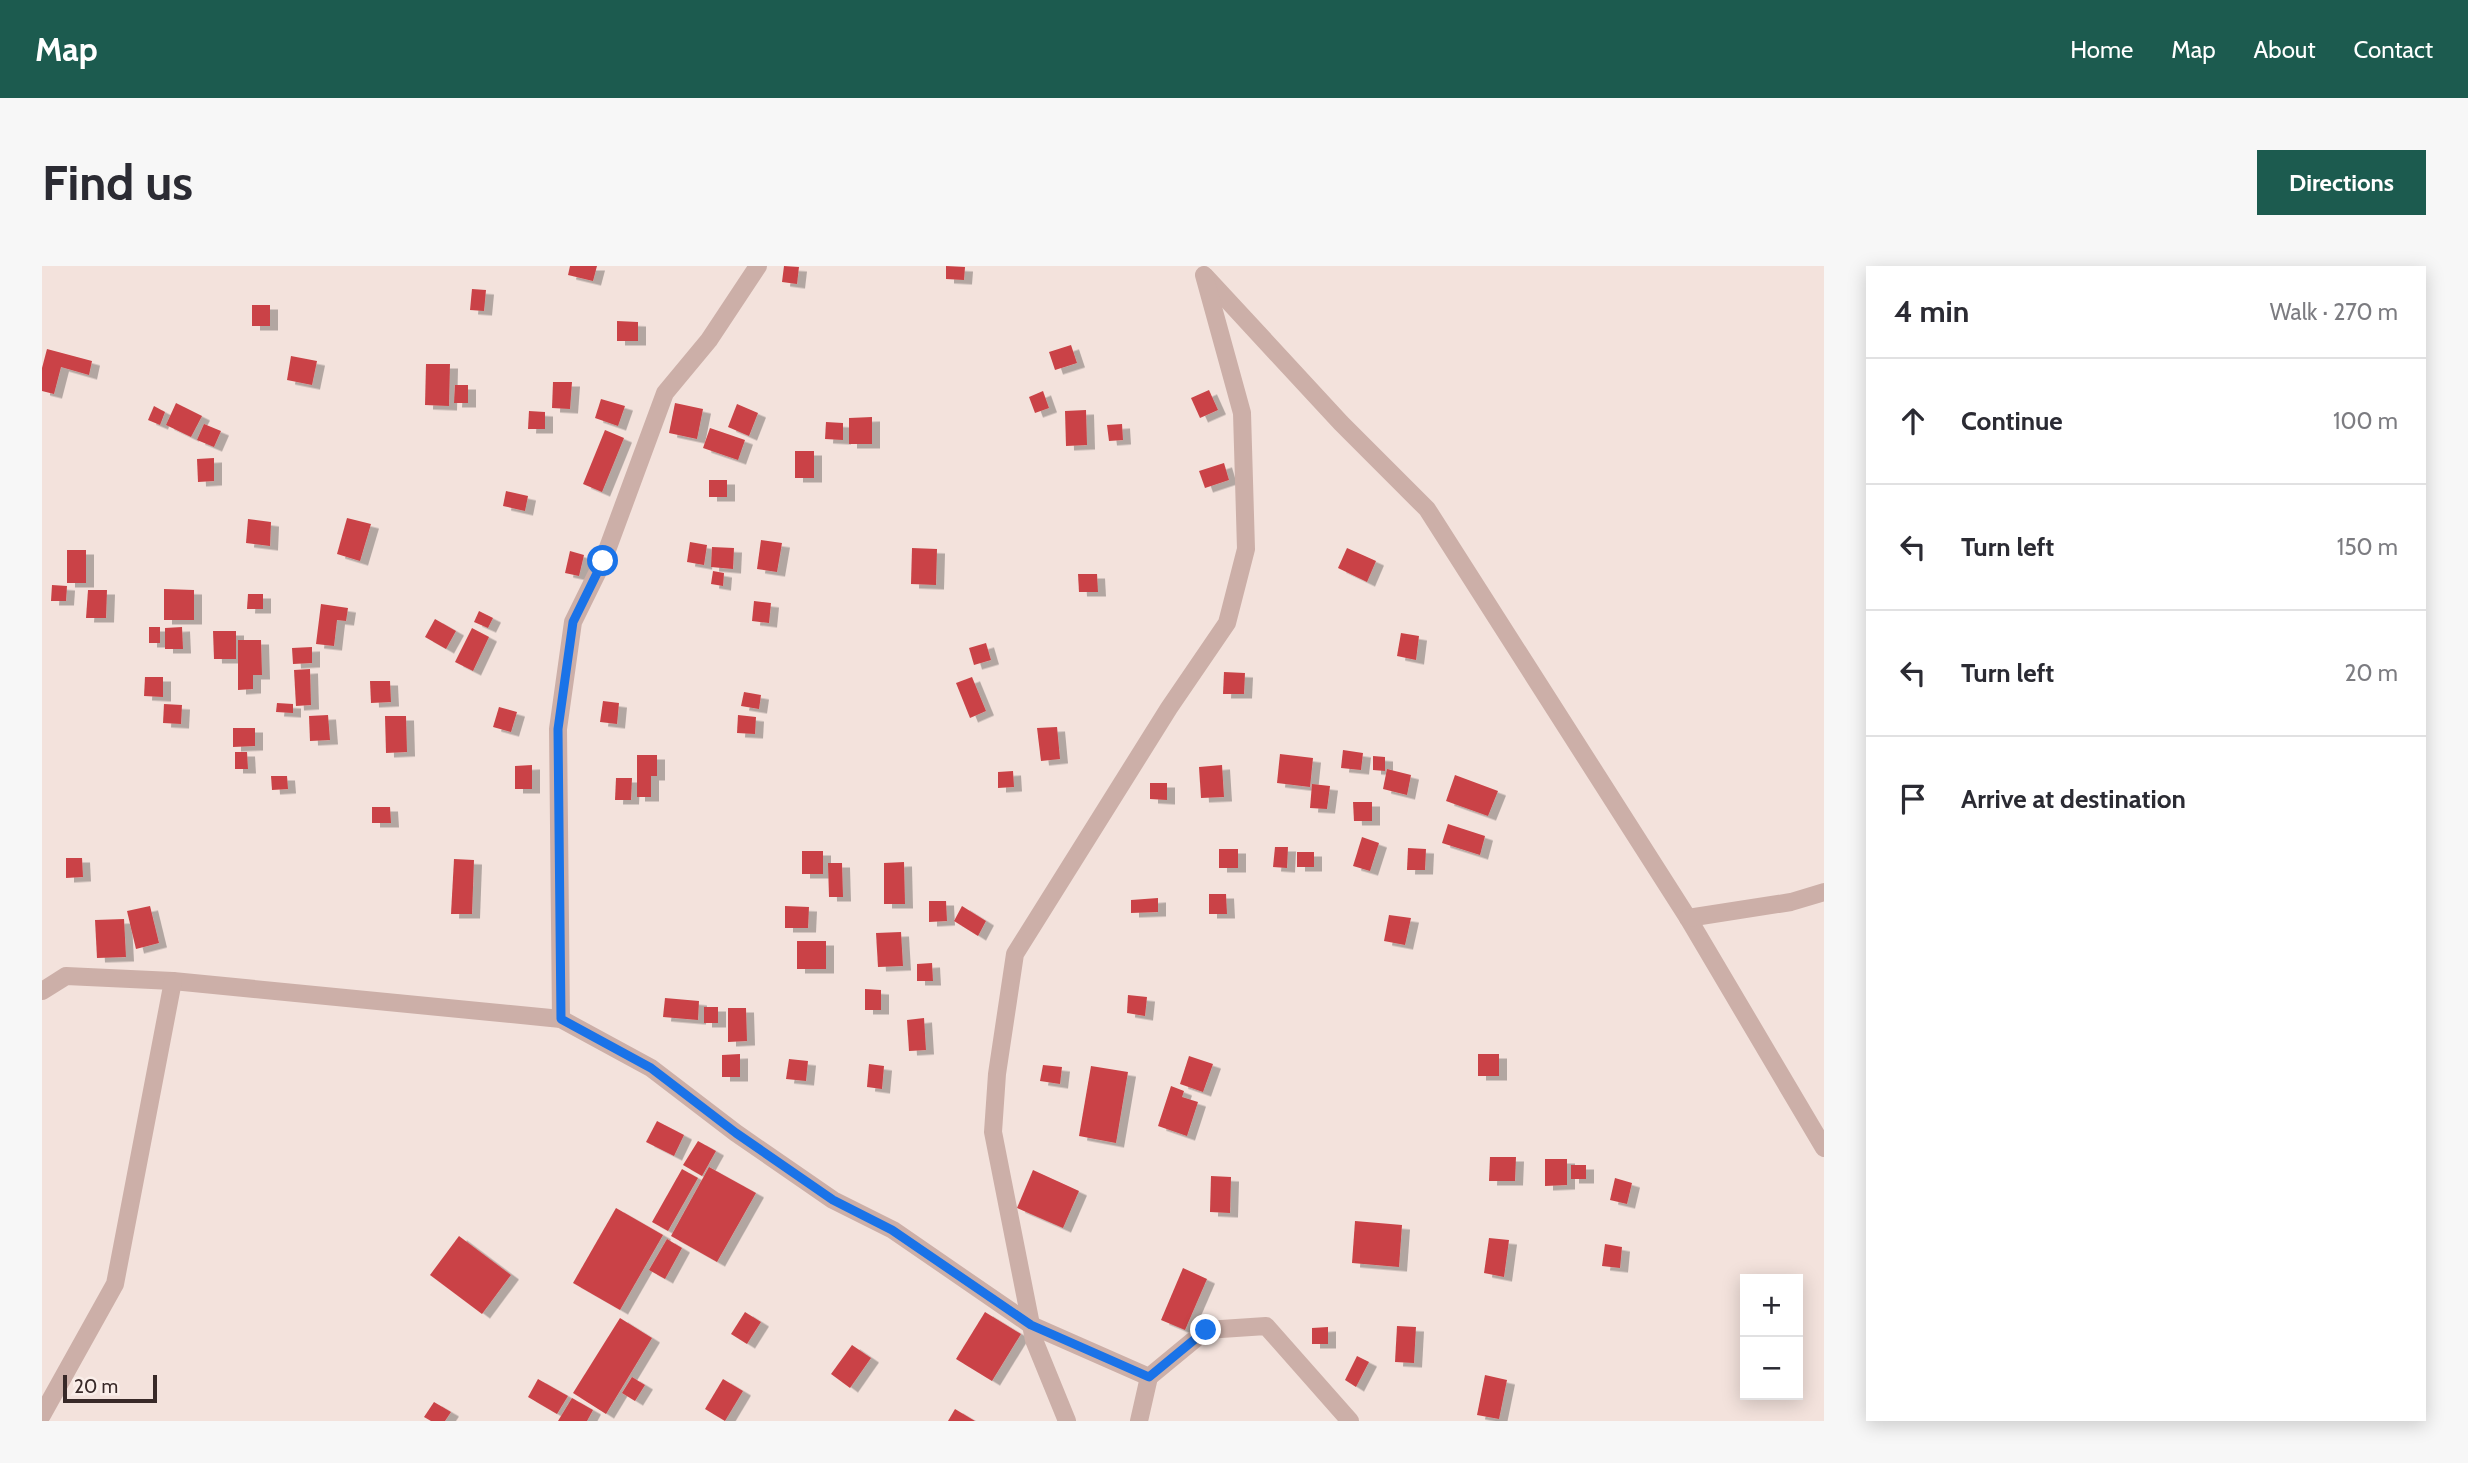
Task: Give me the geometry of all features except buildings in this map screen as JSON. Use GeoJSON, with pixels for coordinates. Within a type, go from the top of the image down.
{"type":"FeatureCollection","features":[{"type":"Feature","properties":{"kind":"street"},"geometry":{"type":"LineString","coordinates":[[561,1019],[558,729],[573,622],[603,561],[665,393],[709,340],[758,266]]}},
{"type":"Feature","properties":{"kind":"street"},"geometry":{"type":"LineString","coordinates":[[1201,270],[1341,423],[1427,509],[1688,918],[1824,1148]]}},
{"type":"Feature","properties":{"kind":"street"},"geometry":{"type":"LineString","coordinates":[[1067,1421],[1034,1340],[1031,1325],[993,1132],[998,1074],[1015,954],[1162,719],[1227,623],[1247,549],[1242,413],[1201,270]]}},
{"type":"Feature","properties":{"kind":"street"},"geometry":{"type":"LineString","coordinates":[[1688,918],[1791,902],[1824,892]]}},
{"type":"Feature","properties":{"kind":"street"},"geometry":{"type":"LineString","coordinates":[[42,974],[173,981],[561,1019],[651,1068],[736,1133],[833,1200],[892,1230],[1031,1325],[1149,1377]]}},
{"type":"Feature","properties":{"kind":"street"},"geometry":{"type":"LineString","coordinates":[[42,991],[66,976]]}},
{"type":"Feature","properties":{"kind":"street"},"geometry":{"type":"LineString","coordinates":[[42,1415],[115,1284],[173,981]]}},
{"type":"Feature","properties":{"kind":"street"},"geometry":{"type":"LineString","coordinates":[[1139,1421],[1149,1377],[1206,1330],[1266,1326],[1350,1421]]}},
{"type":"Feature","properties":{"kind":"route"},"geometry":{"type":"LineString","coordinates":[[603,561],[573,622],[558,729],[561,1019],[651,1068],[736,1133],[833,1200],[892,1230],[1031,1325],[1149,1377],[1206,1330]]}}]}
